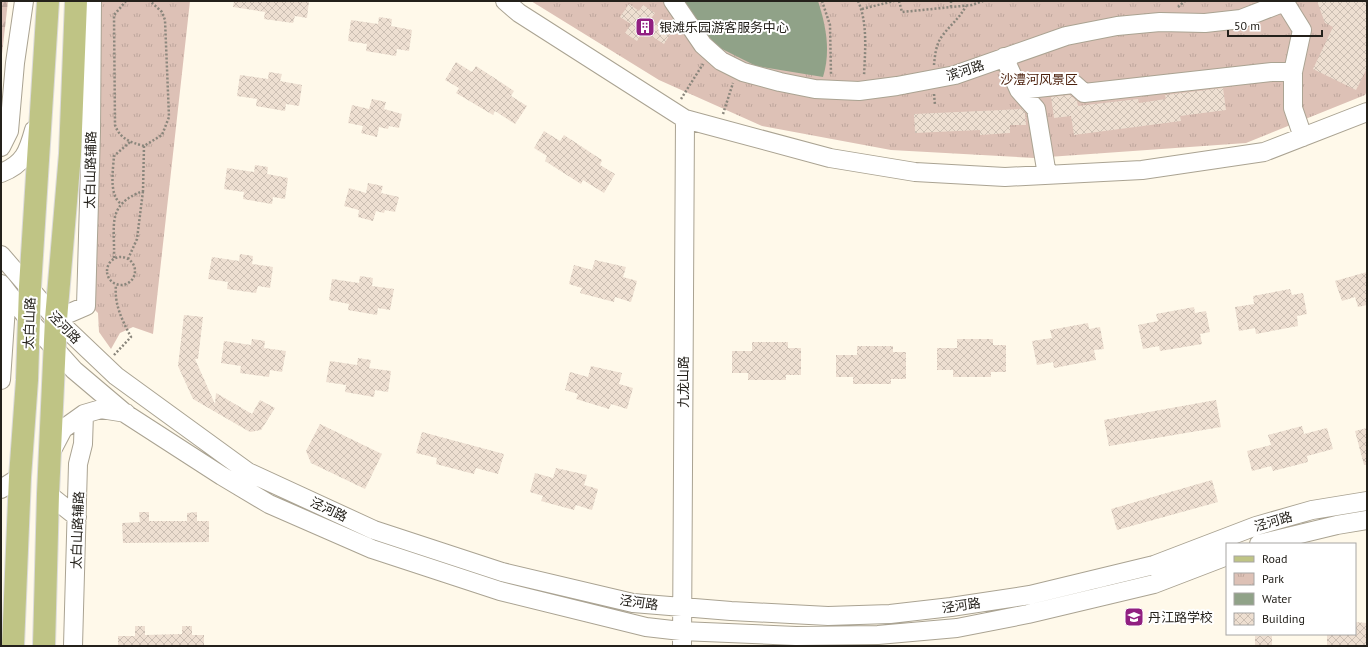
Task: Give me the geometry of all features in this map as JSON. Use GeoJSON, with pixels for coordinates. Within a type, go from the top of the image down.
{"type":"FeatureCollection","features":[{"type":"Feature","properties":{"kind":"main road","name":"太白山路"},"geometry":{"type":"LineString","coordinates":[[13,646],[20,477],[27,380],[30,287],[48,1]]}},
{"type":"Feature","properties":{"kind":"main road","name":"太白山路"},"geometry":{"type":"LineString","coordinates":[[44,646],[49,454],[56,319],[70,154],[76,1]]}},
{"type":"Feature","properties":{"kind":"street"},"geometry":{"type":"LineString","coordinates":[[1,147],[9,132],[15,63],[24,1]]}},
{"type":"Feature","properties":{"kind":"street","name":"太白山路辅路"},"geometry":{"type":"LineString","coordinates":[[56,319],[86,306],[91,132],[92,1]]}},
{"type":"Feature","properties":{"kind":"street"},"geometry":{"type":"LineString","coordinates":[[506,1],[519,13],[679,115],[719,128],[830,158],[915,172],[1005,177],[1149,169],[1264,152],[1367,112]]}},
{"type":"Feature","properties":{"kind":"street","name":"滨河路"},"geometry":{"type":"LineString","coordinates":[[673,1],[703,45],[721,61],[737,68],[780,82],[815,89],[830,90],[864,90],[934,80],[955,75],[1066,36],[1117,26],[1160,22],[1206,23],[1241,19],[1277,5],[1282,1]]}},
{"type":"Feature","properties":{"kind":"street"},"geometry":{"type":"LineString","coordinates":[[1282,1],[1302,30],[1292,72],[1292,108],[1303,137]]}},
{"type":"Feature","properties":{"kind":"street"},"geometry":{"type":"LineString","coordinates":[[1004,57],[1019,90],[1036,109],[1047,175]]}},
{"type":"Feature","properties":{"kind":"street"},"geometry":{"type":"LineString","coordinates":[[1019,90],[1074,84],[1084,93],[1272,72],[1292,72]]}},
{"type":"Feature","properties":{"kind":"street"},"geometry":{"type":"LineString","coordinates":[[1,173],[13,168],[27,153],[40,112]]}},
{"type":"Feature","properties":{"kind":"street","name":"九龙山路"},"geometry":{"type":"LineString","coordinates":[[679,115],[682,638]]}},
{"type":"Feature","properties":{"kind":"street","name":"泾河路"},"geometry":{"type":"LineString","coordinates":[[1,255],[56,319],[116,376],[248,472],[374,530],[502,572],[633,603],[828,616],[890,614],[1014,597],[1154,565],[1256,526],[1312,510],[1367,502]]}},
{"type":"Feature","properties":{"kind":"street"},"geometry":{"type":"LineString","coordinates":[[1,380],[4,288]]}},
{"type":"Feature","properties":{"kind":"street","name":"泾河路"},"geometry":{"type":"LineString","coordinates":[[4,288],[29,320],[74,370],[126,414],[222,476],[269,504],[372,549],[500,591],[646,627],[682,638],[878,635],[957,628],[1028,614],[1154,584],[1226,556]]}},
{"type":"Feature","properties":{"kind":"street"},"geometry":{"type":"LineString","coordinates":[[49,454],[63,429],[84,414],[101,409],[126,414]]}},
{"type":"Feature","properties":{"kind":"street","name":"太白山路辅路"},"geometry":{"type":"LineString","coordinates":[[73,646],[78,464],[83,444],[84,414]]}},
{"type":"Feature","properties":{"kind":"street"},"geometry":{"type":"LineString","coordinates":[[1,489],[20,477]]}},
{"type":"Feature","properties":{"kind":"street"},"geometry":{"type":"LineString","coordinates":[[48,494],[77,517]]}},
{"type":"Feature","properties":{"kind":"street","name":"泾河路"},"geometry":{"type":"LineString","coordinates":[[1263,543],[1337,525],[1367,520]]}},
{"type":"Feature","properties":{"kind":"path"},"geometry":{"type":"LineString","coordinates":[[126,1],[114,15],[115,125],[118,133],[130,142],[144,146],[162,135],[169,117],[166,20],[162,12],[150,1]]}},
{"type":"Feature","properties":{"kind":"path"},"geometry":{"type":"LineString","coordinates":[[822,1],[830,25],[832,52],[830,90]]}},
{"type":"Feature","properties":{"kind":"path"},"geometry":{"type":"LineString","coordinates":[[858,1],[862,8],[865,35],[864,90]]}},
{"type":"Feature","properties":{"kind":"path"},"geometry":{"type":"LineString","coordinates":[[862,8],[894,1]]}},
{"type":"Feature","properties":{"kind":"path"},"geometry":{"type":"LineString","coordinates":[[899,1],[902,12],[966,6],[983,1]]}},
{"type":"Feature","properties":{"kind":"path"},"geometry":{"type":"LineString","coordinates":[[951,1],[951,7]]}},
{"type":"Feature","properties":{"kind":"path"},"geometry":{"type":"LineString","coordinates":[[935,105],[934,64],[936,48],[942,36],[960,18],[966,6]]}},
{"type":"Feature","properties":{"kind":"path"},"geometry":{"type":"LineString","coordinates":[[679,115],[711,52]]}},
{"type":"Feature","properties":{"kind":"path"},"geometry":{"type":"LineString","coordinates":[[719,128],[737,68]]}},
{"type":"Feature","properties":{"kind":"path"},"geometry":{"type":"LineString","coordinates":[[120,203],[116,200],[113,186],[114,156],[130,142]]}},
{"type":"Feature","properties":{"kind":"path"},"geometry":{"type":"LineString","coordinates":[[128,259],[137,239],[144,192],[144,146]]}},
{"type":"Feature","properties":{"kind":"path"},"geometry":{"type":"LineString","coordinates":[[114,258],[124,257],[134,266],[135,275],[129,283],[120,286],[116,285],[111,282],[106,274],[108,265],[114,258],[115,212],[120,203],[130,196],[144,192]]}},
{"type":"Feature","properties":{"kind":"path"},"geometry":{"type":"LineString","coordinates":[[108,352],[113,356],[132,337],[121,318],[115,296],[116,285]]}},
{"type":"Feature","properties":{"kind":"green space"},"geometry":{"type":"Polygon","coordinates":[[[1,1],[8,1],[1,63],[1,1]]]}},
{"type":"Feature","properties":{"kind":"green space"},"geometry":{"type":"Polygon","coordinates":[[[95,1],[190,1],[153,334],[133,327],[120,333],[111,349],[99,332],[98,313],[91,306],[95,1]]]}},
{"type":"Feature","properties":{"kind":"green space","name":"沙澧河风景区"},"geometry":{"type":"Polygon","coordinates":[[[531,1],[1367,1],[1367,91],[1365,95],[1246,143],[1034,158],[891,150],[762,126],[659,80],[531,1]]]}},
{"type":"Feature","properties":{"kind":"water"},"geometry":{"type":"Polygon","coordinates":[[[683,1],[818,1],[825,29],[827,48],[827,58],[823,77],[756,66],[716,46],[683,1]]]}},
{"type":"Feature","properties":{"kind":"building"},"geometry":{"type":"Polygon","coordinates":[[[234,1],[309,1],[307,18],[295,16],[293,23],[264,19],[265,12],[233,7],[234,1]]]}},
{"type":"Feature","properties":{"kind":"building"},"geometry":{"type":"Polygon","coordinates":[[[1317,1],[1367,1],[1367,68],[1356,90],[1313,69],[1333,27],[1325,23],[1317,1]]]}},
{"type":"Feature","properties":{"kind":"building","name":"银滩乐园游客服务中心"},"geometry":{"type":"Polygon","coordinates":[[[629,4],[639,11],[643,5],[655,13],[650,20],[671,33],[664,44],[643,31],[637,41],[625,33],[631,24],[620,17],[629,4]]]}},
{"type":"Feature","properties":{"kind":"building"},"geometry":{"type":"Polygon","coordinates":[[[379,17],[392,19],[391,26],[412,30],[409,51],[397,49],[396,56],[366,51],[367,44],[348,41],[351,20],[378,24],[379,17]]]}},
{"type":"Feature","properties":{"kind":"building"},"geometry":{"type":"Polygon","coordinates":[[[456,62],[472,72],[476,66],[514,91],[511,96],[527,106],[515,124],[495,111],[493,115],[456,93],[459,88],[445,80],[456,62]]]}},
{"type":"Feature","properties":{"kind":"building"},"geometry":{"type":"Polygon","coordinates":[[[269,72],[282,74],[280,81],[302,85],[299,106],[286,104],[285,111],[256,106],[257,99],[237,96],[240,75],[268,79],[269,72]]]}},
{"type":"Feature","properties":{"kind":"building"},"geometry":{"type":"Polygon","coordinates":[[[1223,88],[1226,110],[1180,116],[1181,121],[1074,135],[1071,116],[1054,118],[1051,97],[1070,95],[1077,101],[1078,106],[1138,99],[1139,103],[1166,99],[1165,95],[1223,88]]]}},
{"type":"Feature","properties":{"kind":"building"},"geometry":{"type":"Polygon","coordinates":[[[372,99],[386,102],[384,109],[402,114],[399,128],[389,126],[388,129],[379,127],[377,137],[361,133],[363,126],[348,123],[352,105],[369,109],[372,99]]]}},
{"type":"Feature","properties":{"kind":"building"},"geometry":{"type":"Polygon","coordinates":[[[1022,109],[1025,112],[1026,125],[1010,125],[1010,133],[980,135],[980,130],[915,133],[914,114],[1022,109]]]}},
{"type":"Feature","properties":{"kind":"building"},"geometry":{"type":"Polygon","coordinates":[[[544,131],[560,141],[564,135],[602,160],[600,165],[615,174],[604,193],[583,180],[581,184],[545,161],[547,156],[534,148],[544,131]]]}},
{"type":"Feature","properties":{"kind":"building"},"geometry":{"type":"Polygon","coordinates":[[[255,165],[268,167],[267,174],[288,178],[285,199],[273,197],[272,204],[243,199],[244,192],[224,189],[227,168],[254,172],[255,165]]]}},
{"type":"Feature","properties":{"kind":"building"},"geometry":{"type":"Polygon","coordinates":[[[368,183],[383,186],[381,193],[399,197],[395,212],[385,210],[384,213],[376,211],[373,221],[358,217],[359,210],[344,206],[349,188],[366,193],[368,183]]]}},
{"type":"Feature","properties":{"kind":"building"},"geometry":{"type":"Polygon","coordinates":[[[240,254],[253,256],[252,264],[273,267],[270,288],[258,286],[256,293],[227,289],[228,282],[208,279],[212,257],[239,261],[240,254]]]}},
{"type":"Feature","properties":{"kind":"building"},"geometry":{"type":"Polygon","coordinates":[[[595,260],[626,267],[623,277],[637,281],[631,302],[615,297],[614,302],[580,293],[582,288],[569,284],[574,265],[592,270],[595,260]]]}},
{"type":"Feature","properties":{"kind":"building"},"geometry":{"type":"Polygon","coordinates":[[[1367,272],[1367,305],[1358,307],[1355,297],[1342,301],[1335,281],[1367,272]]]}},
{"type":"Feature","properties":{"kind":"building"},"geometry":{"type":"Polygon","coordinates":[[[360,276],[373,278],[372,286],[394,289],[390,310],[378,308],[377,315],[348,310],[349,304],[329,300],[332,279],[359,283],[360,276]]]}},
{"type":"Feature","properties":{"kind":"building"},"geometry":{"type":"Polygon","coordinates":[[[1290,289],[1292,295],[1303,293],[1307,314],[1297,316],[1298,326],[1256,334],[1255,328],[1239,331],[1235,307],[1254,304],[1253,296],[1290,289]]]}},
{"type":"Feature","properties":{"kind":"building"},"geometry":{"type":"Polygon","coordinates":[[[1194,307],[1195,313],[1206,311],[1210,332],[1200,334],[1202,344],[1160,351],[1159,346],[1143,349],[1138,325],[1158,321],[1156,314],[1194,307]]]}},
{"type":"Feature","properties":{"kind":"building"},"geometry":{"type":"Polygon","coordinates":[[[184,315],[203,317],[198,359],[195,359],[215,404],[216,393],[252,414],[260,400],[275,408],[261,430],[250,432],[193,399],[178,366],[184,315]]]}},
{"type":"Feature","properties":{"kind":"building"},"geometry":{"type":"Polygon","coordinates":[[[1088,323],[1089,329],[1100,327],[1104,349],[1094,350],[1096,360],[1054,368],[1053,362],[1037,365],[1032,341],[1052,338],[1050,330],[1088,323]]]}},
{"type":"Feature","properties":{"kind":"building"},"geometry":{"type":"Polygon","coordinates":[[[252,339],[265,341],[264,348],[286,351],[282,372],[270,370],[269,377],[240,373],[241,366],[221,363],[224,341],[251,345],[252,339]]]}},
{"type":"Feature","properties":{"kind":"building"},"geometry":{"type":"Polygon","coordinates":[[[957,339],[993,339],[993,345],[1006,345],[1006,372],[991,372],[991,377],[953,377],[953,370],[937,370],[937,348],[957,348],[957,339]]]}},
{"type":"Feature","properties":{"kind":"building"},"geometry":{"type":"Polygon","coordinates":[[[752,342],[788,342],[788,348],[801,348],[801,375],[786,375],[786,380],[748,380],[748,373],[732,373],[732,351],[752,351],[752,342]]]}},
{"type":"Feature","properties":{"kind":"building"},"geometry":{"type":"Polygon","coordinates":[[[857,346],[893,346],[893,352],[906,352],[906,379],[891,379],[891,384],[853,384],[853,377],[836,377],[836,355],[857,355],[857,346]]]}},
{"type":"Feature","properties":{"kind":"building"},"geometry":{"type":"Polygon","coordinates":[[[358,358],[371,360],[369,368],[391,371],[388,392],[375,390],[374,397],[345,392],[346,385],[326,382],[330,361],[357,365],[358,358]]]}},
{"type":"Feature","properties":{"kind":"building"},"geometry":{"type":"Polygon","coordinates":[[[591,366],[622,373],[619,384],[633,388],[627,409],[611,404],[609,409],[576,399],[578,394],[565,390],[570,372],[588,377],[591,366]]]}},
{"type":"Feature","properties":{"kind":"building"},"geometry":{"type":"Polygon","coordinates":[[[1216,400],[1221,427],[1109,446],[1104,420],[1216,400]]]}},
{"type":"Feature","properties":{"kind":"building"},"geometry":{"type":"Polygon","coordinates":[[[320,424],[382,454],[365,489],[311,463],[306,451],[320,424]]]}},
{"type":"Feature","properties":{"kind":"building"},"geometry":{"type":"Polygon","coordinates":[[[1302,426],[1304,434],[1327,428],[1333,449],[1307,456],[1308,462],[1273,471],[1271,466],[1252,471],[1247,451],[1271,445],[1268,435],[1302,426]]]}},
{"type":"Feature","properties":{"kind":"building"},"geometry":{"type":"Polygon","coordinates":[[[1367,428],[1367,465],[1364,465],[1355,431],[1367,428]]]}},
{"type":"Feature","properties":{"kind":"building"},"geometry":{"type":"Polygon","coordinates":[[[422,432],[504,454],[498,474],[476,468],[474,474],[436,464],[437,458],[416,453],[422,432]]]}},
{"type":"Feature","properties":{"kind":"building"},"geometry":{"type":"Polygon","coordinates":[[[556,468],[587,475],[584,485],[598,489],[592,510],[576,505],[574,510],[541,501],[543,496],[530,492],[535,473],[553,478],[556,468]]]}},
{"type":"Feature","properties":{"kind":"building"},"geometry":{"type":"Polygon","coordinates":[[[1212,480],[1218,502],[1117,530],[1111,509],[1212,480]]]}},
{"type":"Feature","properties":{"kind":"building"},"geometry":{"type":"Polygon","coordinates":[[[139,512],[149,512],[149,521],[187,521],[187,513],[197,512],[197,521],[209,521],[209,542],[123,543],[122,523],[140,522],[139,512]]]}},
{"type":"Feature","properties":{"kind":"building"},"geometry":{"type":"Polygon","coordinates":[[[1356,622],[1367,623],[1367,646],[1327,646],[1327,635],[1356,635],[1356,622]]]}},
{"type":"Feature","properties":{"kind":"building"},"geometry":{"type":"Polygon","coordinates":[[[135,626],[145,626],[145,635],[182,634],[182,626],[192,626],[192,635],[204,635],[204,646],[118,646],[118,636],[135,636],[135,626]]]}},
{"type":"Feature","properties":{"kind":"building"},"geometry":{"type":"Polygon","coordinates":[[[1255,636],[1272,636],[1272,646],[1255,646],[1255,636]]]}},
{"type":"Feature","properties":{"kind":"place","name":"银滩乐园游客服务中心"},"geometry":{"type":"Point","coordinates":[645,27]}},
{"type":"Feature","properties":{"kind":"place","name":"丹江路学校"},"geometry":{"type":"Point","coordinates":[1134,617]}}]}
